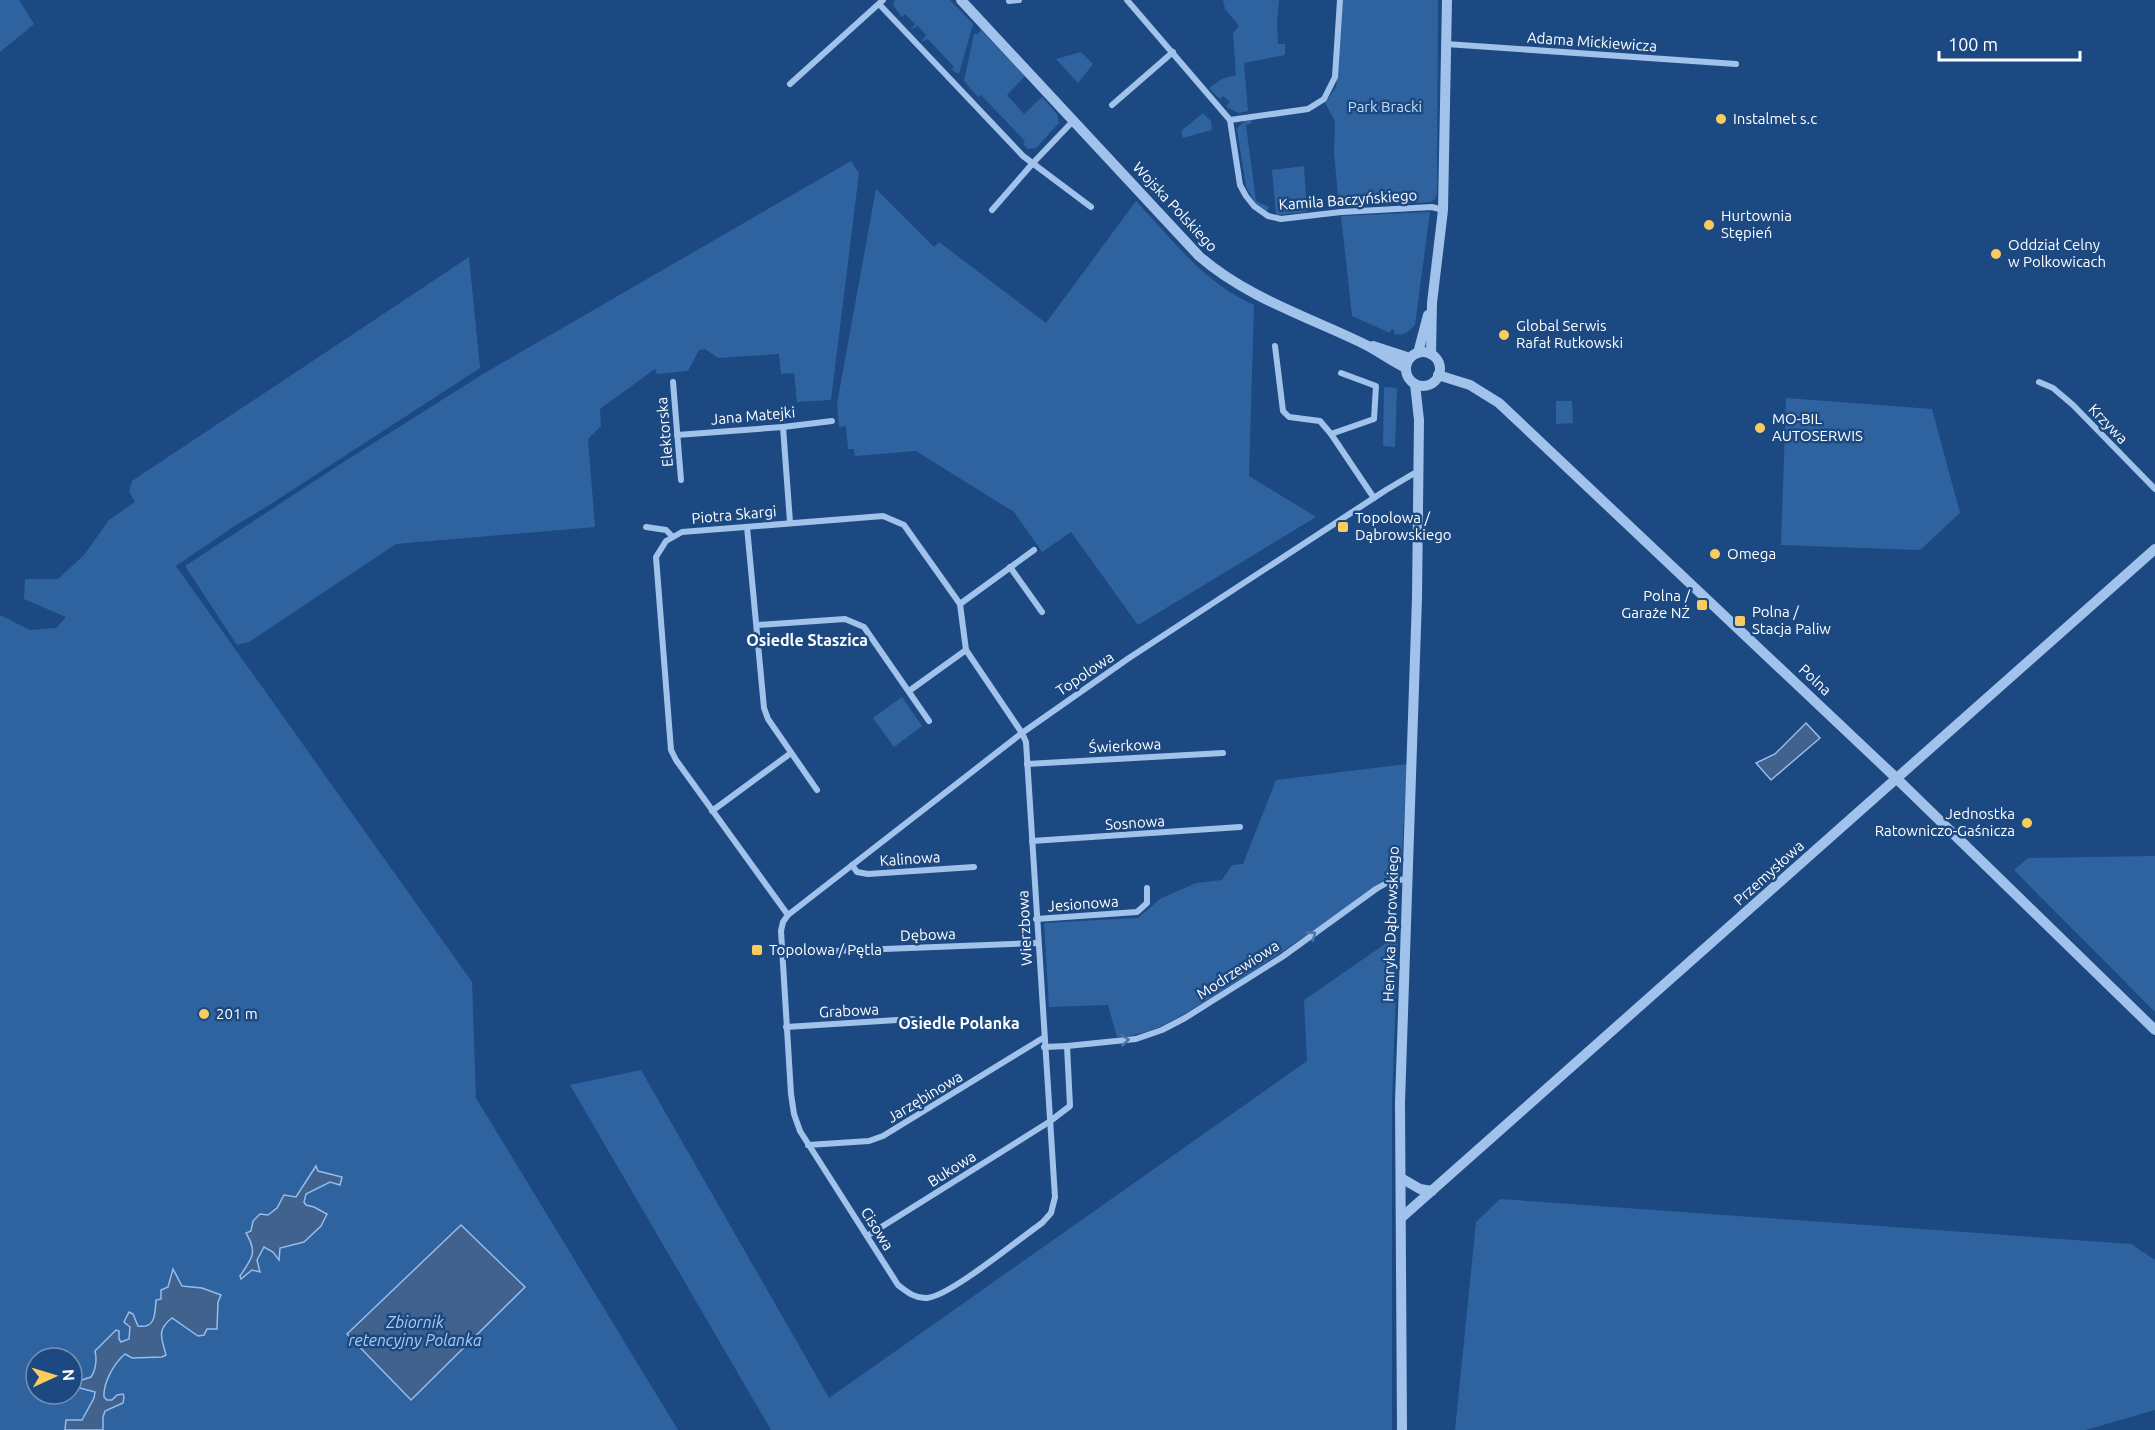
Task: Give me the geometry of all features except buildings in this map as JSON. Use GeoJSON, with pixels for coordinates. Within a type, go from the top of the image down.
{"type":"FeatureCollection","features":[{"type":"Feature","properties":{"kind":"street","name":"Wojska Polskiego"},"geometry":{"type":"LineString","coordinates":[[961,0],[1199,256],[1214,269],[1249,292],[1364,344],[1390,350],[1411,360]]}},
{"type":"Feature","properties":{"kind":"street"},"geometry":{"type":"LineString","coordinates":[[1009,1],[1019,0]]}},
{"type":"Feature","properties":{"kind":"street"},"geometry":{"type":"LineString","coordinates":[[1127,0],[1230,120],[1308,108],[1324,99],[1335,77],[1340,0]]}},
{"type":"Feature","properties":{"kind":"street"},"geometry":{"type":"LineString","coordinates":[[1432,303],[1411,360],[1408,377],[1421,384],[1432,383],[1438,375],[1438,363],[1431,354],[1432,303],[1443,210],[1447,0]]}},
{"type":"Feature","properties":{"kind":"street"},"geometry":{"type":"LineString","coordinates":[[790,84],[881,2],[1023,156],[1091,207]]}},
{"type":"Feature","properties":{"kind":"street","name":"Adama Mickiewicza"},"geometry":{"type":"LineString","coordinates":[[1446,44],[1736,64]]}},
{"type":"Feature","properties":{"kind":"street"},"geometry":{"type":"LineString","coordinates":[[1112,105],[1173,52]]}},
{"type":"Feature","properties":{"kind":"street"},"geometry":{"type":"LineString","coordinates":[[992,210],[1074,120]]}},
{"type":"Feature","properties":{"kind":"street","name":"Kamila Baczyńskiego"},"geometry":{"type":"LineString","coordinates":[[1230,120],[1240,185],[1254,206],[1268,216],[1281,219],[1341,212],[1432,207],[1443,210]]}},
{"type":"Feature","properties":{"kind":"street"},"geometry":{"type":"LineString","coordinates":[[1275,346],[1283,411],[1289,417],[1320,421],[1374,498]]}},
{"type":"Feature","properties":{"kind":"street"},"geometry":{"type":"LineString","coordinates":[[1411,360],[1431,354]]}},
{"type":"Feature","properties":{"kind":"street"},"geometry":{"type":"LineString","coordinates":[[1331,434],[1374,419],[1376,386],[1341,374]]}},
{"type":"Feature","properties":{"kind":"street","name":"Polna"},"geometry":{"type":"LineString","coordinates":[[1438,375],[1470,385],[1499,403],[1897,778],[2155,1030]]}},
{"type":"Feature","properties":{"kind":"street","name":"Elektorska"},"geometry":{"type":"LineString","coordinates":[[673,382],[681,480]]}},
{"type":"Feature","properties":{"kind":"street","name":"Krzywa"},"geometry":{"type":"LineString","coordinates":[[2039,382],[2054,388],[2073,405],[2155,489]]}},
{"type":"Feature","properties":{"kind":"street","name":"Henryka Dąbrowskiego"},"geometry":{"type":"LineString","coordinates":[[1402,1430],[1400,1102],[1414,725],[1421,384]]}},
{"type":"Feature","properties":{"kind":"street","name":"Jana Matejki"},"geometry":{"type":"LineString","coordinates":[[677,435],[832,421]]}},
{"type":"Feature","properties":{"kind":"street"},"geometry":{"type":"LineString","coordinates":[[783,427],[790,522]]}},
{"type":"Feature","properties":{"kind":"street","name":"Topolowa"},"geometry":{"type":"LineString","coordinates":[[783,922],[788,915],[1022,733],[1130,658],[1374,498],[1418,472]]}},
{"type":"Feature","properties":{"kind":"street","name":"Piotra Skargi"},"geometry":{"type":"LineString","coordinates":[[788,915],[712,811],[671,750],[655,561],[662,546],[672,536],[682,532],[883,516],[904,525],[960,604],[966,650],[1022,733]]}},
{"type":"Feature","properties":{"kind":"street"},"geometry":{"type":"LineString","coordinates":[[646,527],[666,530],[672,536]]}},
{"type":"Feature","properties":{"kind":"street"},"geometry":{"type":"LineString","coordinates":[[747,527],[764,708],[768,719],[817,790]]}},
{"type":"Feature","properties":{"kind":"street","name":"Przemysłowa"},"geometry":{"type":"LineString","coordinates":[[1401,1218],[2155,549]]}},
{"type":"Feature","properties":{"kind":"street"},"geometry":{"type":"LineString","coordinates":[[960,604],[1034,550]]}},
{"type":"Feature","properties":{"kind":"street"},"geometry":{"type":"LineString","coordinates":[[1010,567],[1042,612]]}},
{"type":"Feature","properties":{"kind":"street"},"geometry":{"type":"LineString","coordinates":[[756,625],[845,619],[864,627],[929,721]]}},
{"type":"Feature","properties":{"kind":"street"},"geometry":{"type":"LineString","coordinates":[[909,691],[966,650]]}},
{"type":"Feature","properties":{"kind":"street","name":"Wierzbowa"},"geometry":{"type":"LineString","coordinates":[[1022,733],[1026,742],[1049,1122]]}},
{"type":"Feature","properties":{"kind":"street"},"geometry":{"type":"LineString","coordinates":[[712,811],[791,753]]}},
{"type":"Feature","properties":{"kind":"street","name":"Świerkowa"},"geometry":{"type":"LineString","coordinates":[[1027,764],[1223,753]]}},
{"type":"Feature","properties":{"kind":"street","name":"Sosnowa"},"geometry":{"type":"LineString","coordinates":[[1032,841],[1240,827]]}},
{"type":"Feature","properties":{"kind":"street","name":"Kalinowa"},"geometry":{"type":"LineString","coordinates":[[852,865],[857,872],[868,874],[974,867]]}},
{"type":"Feature","properties":{"kind":"street","name":"Modrzewiowa"},"geometry":{"type":"LineString","coordinates":[[1044,1047],[1136,1039],[1162,1030],[1282,957],[1376,889],[1390,881],[1407,879]]}},
{"type":"Feature","properties":{"kind":"street","name":"Jesionowa"},"geometry":{"type":"LineString","coordinates":[[1036,919],[1137,912],[1147,903],[1147,888]]}},
{"type":"Feature","properties":{"kind":"street","name":"Cisowa"},"geometry":{"type":"LineString","coordinates":[[783,922],[781,926],[786,1027],[794,1114],[808,1145],[898,1285],[913,1296],[927,1298],[949,1290],[1042,1223],[1051,1213],[1055,1197],[1049,1122]]}},
{"type":"Feature","properties":{"kind":"street","name":"Dębowa"},"geometry":{"type":"LineString","coordinates":[[783,952],[1038,942]]}},
{"type":"Feature","properties":{"kind":"street","name":"Grabowa"},"geometry":{"type":"LineString","coordinates":[[786,1027],[913,1019]]}},
{"type":"Feature","properties":{"kind":"street","name":"Jarzębinowa"},"geometry":{"type":"LineString","coordinates":[[808,1145],[869,1141],[883,1136],[1043,1038]]}},
{"type":"Feature","properties":{"kind":"street","name":"Bukowa"},"geometry":{"type":"LineString","coordinates":[[867,1236],[1049,1122],[1070,1106],[1066,1046]]}},
{"type":"Feature","properties":{"kind":"street"},"geometry":{"type":"LineString","coordinates":[[1401,1178],[1420,1189],[1432,1191]]}},
{"type":"Feature","properties":{"kind":"green space"},"geometry":{"type":"Polygon","coordinates":[[[0,0],[19,0],[34,24],[0,52],[0,0]]]}},
{"type":"Feature","properties":{"kind":"green space"},"geometry":{"type":"Polygon","coordinates":[[[895,0],[950,0],[973,24],[959,74],[952,70],[954,67],[928,39],[921,42],[926,35],[918,26],[910,30],[915,24],[905,14],[902,17],[893,5],[895,0]]]}},
{"type":"Feature","properties":{"kind":"green space"},"geometry":{"type":"Polygon","coordinates":[[[1223,0],[1279,0],[1278,44],[1285,44],[1285,55],[1244,63],[1248,111],[1239,113],[1228,108],[1226,106],[1230,102],[1223,96],[1220,99],[1209,88],[1222,79],[1236,75],[1233,33],[1239,26],[1225,9],[1223,0]]]}},
{"type":"Feature","properties":{"kind":"green space","name":"Park Bracki"},"geometry":{"type":"Polygon","coordinates":[[[1343,0],[1438,0],[1437,193],[1435,199],[1430,202],[1339,207],[1334,153],[1335,121],[1325,103],[1336,87],[1343,0]]]}},
{"type":"Feature","properties":{"kind":"green space"},"geometry":{"type":"Polygon","coordinates":[[[981,30],[1025,76],[1007,95],[1024,114],[1042,97],[1057,114],[1059,123],[1036,148],[1028,149],[1023,144],[1025,141],[981,95],[978,97],[964,81],[974,34],[978,34],[981,30]]]}},
{"type":"Feature","properties":{"kind":"green space"},"geometry":{"type":"Polygon","coordinates":[[[1081,52],[1093,64],[1078,83],[1056,59],[1081,52]]]}},
{"type":"Feature","properties":{"kind":"green space"},"geometry":{"type":"Polygon","coordinates":[[[1203,113],[1211,121],[1212,130],[1183,138],[1181,131],[1203,113]]]}},
{"type":"Feature","properties":{"kind":"green space"},"geometry":{"type":"Polygon","coordinates":[[[1251,119],[1252,123],[1246,125],[1256,201],[1269,207],[1267,211],[1255,202],[1246,187],[1237,129],[1243,122],[1251,119]]]}},
{"type":"Feature","properties":{"kind":"green space"},"geometry":{"type":"Polygon","coordinates":[[[851,161],[859,173],[831,400],[797,402],[794,373],[781,374],[779,354],[718,358],[705,349],[699,350],[688,371],[657,374],[655,369],[600,409],[601,426],[588,439],[595,527],[396,544],[249,642],[237,645],[185,566],[483,374],[851,161]]]}},
{"type":"Feature","properties":{"kind":"green space"},"geometry":{"type":"Polygon","coordinates":[[[1304,166],[1307,212],[1276,215],[1272,170],[1304,166]]]}},
{"type":"Feature","properties":{"kind":"green space"},"geometry":{"type":"Polygon","coordinates":[[[876,189],[934,247],[939,242],[1046,323],[1136,201],[1205,273],[1236,296],[1254,305],[1249,476],[1316,517],[1138,625],[1071,532],[1042,552],[1014,512],[916,451],[855,456],[854,449],[848,449],[846,426],[839,427],[837,404],[876,189]]]}},
{"type":"Feature","properties":{"kind":"green space"},"geometry":{"type":"Polygon","coordinates":[[[1430,212],[1415,325],[1406,333],[1394,334],[1394,330],[1390,333],[1352,316],[1341,216],[1430,212]]]}},
{"type":"Feature","properties":{"kind":"green space"},"geometry":{"type":"Polygon","coordinates":[[[469,257],[480,368],[176,566],[472,982],[476,1098],[678,1430],[0,1430],[0,615],[30,630],[56,628],[66,617],[24,599],[25,579],[58,579],[84,555],[109,520],[135,502],[129,491],[132,481],[469,257]]]}},
{"type":"Feature","properties":{"kind":"green space"},"geometry":{"type":"Polygon","coordinates":[[[1384,387],[1397,388],[1395,447],[1383,446],[1384,387]]]}},
{"type":"Feature","properties":{"kind":"green space"},"geometry":{"type":"Polygon","coordinates":[[[1786,398],[1932,409],[1960,513],[1920,550],[1781,545],[1786,398]]]}},
{"type":"Feature","properties":{"kind":"green space"},"geometry":{"type":"Polygon","coordinates":[[[1556,401],[1572,401],[1573,423],[1556,424],[1556,401]]]}},
{"type":"Feature","properties":{"kind":"green space"},"geometry":{"type":"Polygon","coordinates":[[[902,697],[922,726],[894,747],[873,718],[902,697]]]}},
{"type":"Feature","properties":{"kind":"green space"},"geometry":{"type":"Polygon","coordinates":[[[1407,764],[1401,870],[1398,874],[1387,878],[1242,978],[1184,1014],[1145,1032],[1117,1037],[1108,1005],[1049,1007],[1044,923],[1138,918],[1160,899],[1196,883],[1222,880],[1232,865],[1243,864],[1276,780],[1407,764]]]}},
{"type":"Feature","properties":{"kind":"green space"},"geometry":{"type":"Polygon","coordinates":[[[2155,856],[2155,1012],[2014,870],[2028,858],[2155,856]]]}},
{"type":"Feature","properties":{"kind":"green space"},"geometry":{"type":"Polygon","coordinates":[[[1398,935],[1392,1102],[1392,1430],[771,1430],[570,1085],[641,1070],[829,1398],[1307,1061],[1304,1000],[1398,935]]]}},
{"type":"Feature","properties":{"kind":"green space"},"geometry":{"type":"Polygon","coordinates":[[[1500,1199],[2131,1244],[2155,1260],[2155,1410],[2086,1430],[1455,1430],[1476,1222],[1500,1199]]]}},
{"type":"Feature","properties":{"kind":"water"},"geometry":{"type":"Polygon","coordinates":[[[1806,723],[1820,738],[1771,780],[1756,763],[1775,754],[1806,723]]]}},
{"type":"Feature","properties":{"kind":"water"},"geometry":{"type":"Polygon","coordinates":[[[316,1166],[318,1171],[342,1177],[340,1185],[330,1182],[306,1194],[304,1202],[306,1205],[327,1214],[321,1226],[304,1242],[280,1248],[279,1260],[273,1252],[264,1247],[257,1260],[260,1272],[252,1270],[241,1279],[240,1276],[253,1251],[246,1233],[251,1231],[253,1221],[260,1214],[268,1215],[277,1208],[284,1195],[296,1197],[316,1166]]]}},
{"type":"Feature","properties":{"kind":"water","name":"Zbiornik retencyjny Polanka"},"geometry":{"type":"Polygon","coordinates":[[[461,1225],[525,1287],[411,1400],[347,1334],[461,1225]]]}},
{"type":"Feature","properties":{"kind":"water"},"geometry":{"type":"Polygon","coordinates":[[[173,1269],[182,1286],[202,1288],[221,1295],[218,1302],[217,1329],[207,1329],[204,1335],[198,1336],[172,1318],[162,1331],[166,1355],[132,1358],[125,1354],[113,1368],[105,1386],[104,1397],[112,1400],[117,1395],[123,1394],[124,1397],[123,1403],[105,1411],[103,1430],[65,1430],[66,1420],[82,1420],[94,1398],[95,1392],[84,1389],[84,1379],[93,1374],[96,1364],[95,1351],[116,1330],[119,1331],[121,1342],[129,1339],[130,1327],[124,1322],[129,1312],[133,1314],[138,1326],[151,1323],[155,1315],[156,1300],[161,1299],[161,1290],[168,1287],[173,1269]]]}},
{"type":"Feature","properties":{"kind":"place","name":"Instalmet s.c"},"geometry":{"type":"Point","coordinates":[1721,119]}},
{"type":"Feature","properties":{"kind":"place","name":"Hurtownia Stępień"},"geometry":{"type":"Point","coordinates":[1709,225]}},
{"type":"Feature","properties":{"kind":"place","name":"Oddział Celny w Polkowicach"},"geometry":{"type":"Point","coordinates":[1996,254]}},
{"type":"Feature","properties":{"kind":"place","name":"Global Serwis Rafał Rutkowski"},"geometry":{"type":"Point","coordinates":[1504,335]}},
{"type":"Feature","properties":{"kind":"place","name":"MO-BIL AUTOSERWIS"},"geometry":{"type":"Point","coordinates":[1760,428]}},
{"type":"Feature","properties":{"kind":"place","name":"Topolowa / Dąbrowskiego"},"geometry":{"type":"Point","coordinates":[1343,527]}},
{"type":"Feature","properties":{"kind":"place","name":"Omega"},"geometry":{"type":"Point","coordinates":[1715,554]}},
{"type":"Feature","properties":{"kind":"place","name":"Polna / Garaże NŻ"},"geometry":{"type":"Point","coordinates":[1702,605]}},
{"type":"Feature","properties":{"kind":"place","name":"Polna / Stacja Paliw"},"geometry":{"type":"Point","coordinates":[1740,621]}},
{"type":"Feature","properties":{"kind":"place","name":"Jednostka Ratowniczo-Gaśnicza"},"geometry":{"type":"Point","coordinates":[2027,823]}},
{"type":"Feature","properties":{"kind":"place","name":"Topolowa / Pętla"},"geometry":{"type":"Point","coordinates":[757,950]}},
{"type":"Feature","properties":{"kind":"place","name":"201 m"},"geometry":{"type":"Point","coordinates":[204,1014]}},
{"type":"Feature","properties":{"kind":"district","name":"Osiedle Staszica"},"geometry":{"type":"Point","coordinates":[807,640]}},
{"type":"Feature","properties":{"kind":"district","name":"Osiedle Polanka"},"geometry":{"type":"Point","coordinates":[959,1023]}}]}
